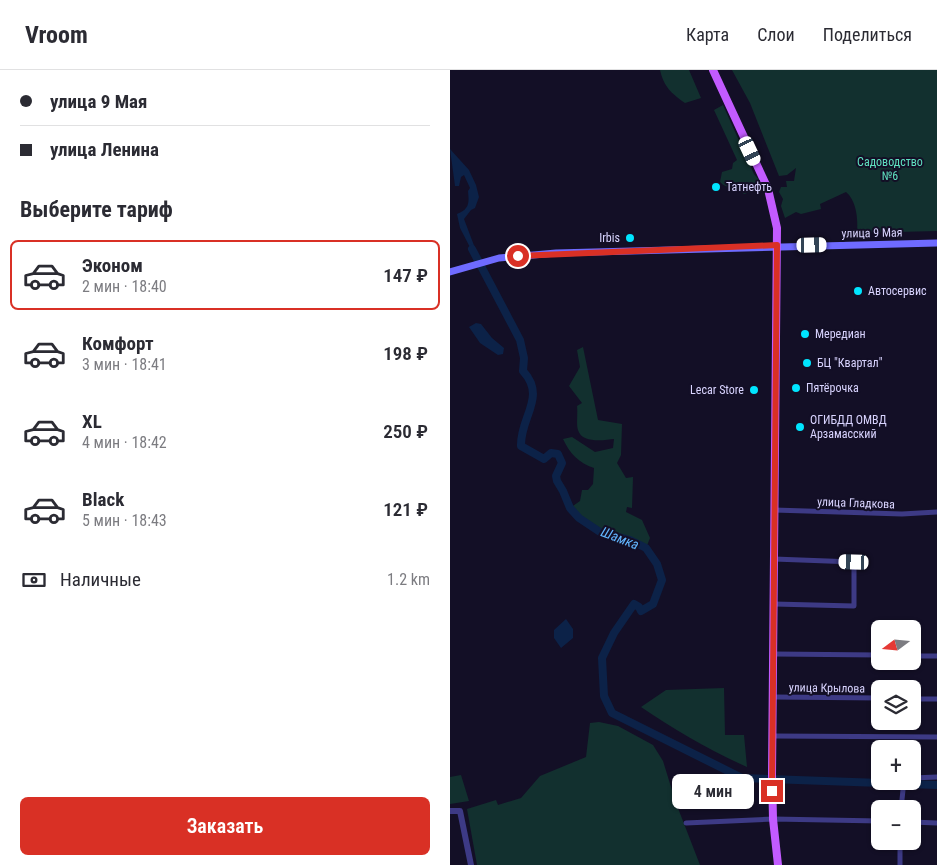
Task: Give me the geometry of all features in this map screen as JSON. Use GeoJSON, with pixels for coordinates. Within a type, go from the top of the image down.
{"type":"FeatureCollection","features":[{"type":"Feature","properties":{"kind":"main road"},"geometry":{"type":"LineString","coordinates":[[713,70],[768,190],[776,216],[772,791],[778,865]]}},
{"type":"Feature","properties":{"kind":"main road","name":"улица 9 Мая"},"geometry":{"type":"LineString","coordinates":[[450,272],[484,262],[556,253],[777,245],[937,243]]}},
{"type":"Feature","properties":{"kind":"street","name":"улица Гладкова"},"geometry":{"type":"LineString","coordinates":[[774,510],[902,514],[937,512]]}},
{"type":"Feature","properties":{"kind":"street"},"geometry":{"type":"LineString","coordinates":[[774,559],[854,562],[854,606],[774,604]]}},
{"type":"Feature","properties":{"kind":"street"},"geometry":{"type":"LineString","coordinates":[[774,654],[871,655]]}},
{"type":"Feature","properties":{"kind":"street"},"geometry":{"type":"LineString","coordinates":[[921,656],[937,656]]}},
{"type":"Feature","properties":{"kind":"street","name":"улица Крылова"},"geometry":{"type":"LineString","coordinates":[[774,697],[871,698]]}},
{"type":"Feature","properties":{"kind":"street"},"geometry":{"type":"LineString","coordinates":[[921,699],[937,699]]}},
{"type":"Feature","properties":{"kind":"street"},"geometry":{"type":"LineString","coordinates":[[773,736],[937,738]]}},
{"type":"Feature","properties":{"kind":"street"},"geometry":{"type":"LineString","coordinates":[[921,778],[937,778]]}},
{"type":"Feature","properties":{"kind":"street"},"geometry":{"type":"LineString","coordinates":[[901,800],[902,790]]}},
{"type":"Feature","properties":{"kind":"street"},"geometry":{"type":"LineString","coordinates":[[450,811],[460,810],[471,865]]}},
{"type":"Feature","properties":{"kind":"street"},"geometry":{"type":"LineString","coordinates":[[686,823],[773,819],[871,821]]}},
{"type":"Feature","properties":{"kind":"street"},"geometry":{"type":"LineString","coordinates":[[921,822],[937,823]]}},
{"type":"Feature","properties":{"kind":"street"},"geometry":{"type":"LineString","coordinates":[[900,850],[900,865]]}},
{"type":"Feature","properties":{"kind":"green space"},"geometry":{"type":"Polygon","coordinates":[[[660,70],[689,70],[701,98],[685,103],[669,89],[660,70]]]}},
{"type":"Feature","properties":{"kind":"green space","name":"Садоводство №6"},"geometry":{"type":"Polygon","coordinates":[[[732,70],[937,70],[937,231],[857,233],[855,206],[846,192],[820,204],[821,209],[801,214],[796,212],[785,218],[781,206],[783,199],[779,192],[781,187],[787,187],[786,181],[794,181],[796,168],[787,175],[779,176],[750,103],[732,70]]]}},
{"type":"Feature","properties":{"kind":"green space"},"geometry":{"type":"Polygon","coordinates":[[[723,105],[754,174],[760,181],[760,189],[744,194],[720,182],[722,172],[732,169],[733,163],[737,160],[714,110],[723,105]]]}},
{"type":"Feature","properties":{"kind":"green space"},"geometry":{"type":"Polygon","coordinates":[[[583,347],[598,420],[622,424],[621,455],[617,463],[626,478],[633,477],[632,508],[627,507],[626,512],[642,520],[650,538],[646,548],[597,529],[570,508],[580,501],[582,490],[588,490],[593,484],[594,468],[575,457],[563,439],[572,437],[595,452],[613,448],[614,439],[589,439],[580,434],[578,430],[577,406],[582,403],[569,386],[580,367],[577,350],[583,347]]]}},
{"type":"Feature","properties":{"kind":"green space"},"geometry":{"type":"Polygon","coordinates":[[[724,688],[725,735],[744,735],[747,767],[692,739],[641,707],[666,690],[724,688]]]}},
{"type":"Feature","properties":{"kind":"green space"},"geometry":{"type":"Polygon","coordinates":[[[599,722],[618,726],[653,745],[663,761],[676,803],[700,865],[477,865],[467,809],[496,800],[498,805],[521,798],[540,776],[586,757],[590,723],[599,722]]]}},
{"type":"Feature","properties":{"kind":"green space"},"geometry":{"type":"Polygon","coordinates":[[[461,775],[469,801],[450,804],[450,777],[461,775]]]}},
{"type":"Feature","properties":{"kind":"water"},"geometry":{"type":"Polygon","coordinates":[[[450,149],[469,170],[479,197],[475,208],[464,219],[478,256],[475,257],[460,228],[457,214],[466,207],[470,188],[464,175],[461,177],[459,186],[455,186],[450,149]]]}},
{"type":"Feature","properties":{"kind":"water"},"geometry":{"type":"Polygon","coordinates":[[[476,323],[481,324],[492,338],[504,348],[503,354],[498,355],[480,343],[469,327],[476,323]]]}},
{"type":"Feature","properties":{"kind":"water"},"geometry":{"type":"Polygon","coordinates":[[[566,619],[573,629],[573,638],[561,648],[554,638],[554,630],[566,619]]]}},
{"type":"Feature","properties":{"kind":"waterway","name":"Шамка"},"geometry":{"type":"LineString","coordinates":[[472,249],[520,340],[524,358],[523,371],[530,380],[533,390],[533,399],[524,426],[521,446],[544,459],[551,453],[558,454],[562,463],[556,476],[557,481],[570,508],[579,518],[600,532],[630,540],[646,548],[657,564],[662,580],[653,604],[641,611],[634,604],[614,633],[602,658],[604,696],[612,713],[742,778],[937,785]]}},
{"type":"Feature","properties":{"kind":"place","name":"Татнефть"},"geometry":{"type":"Point","coordinates":[716,187]}},
{"type":"Feature","properties":{"kind":"place","name":"Irbis"},"geometry":{"type":"Point","coordinates":[630,238]}},
{"type":"Feature","properties":{"kind":"place","name":"Автосервис"},"geometry":{"type":"Point","coordinates":[858,291]}},
{"type":"Feature","properties":{"kind":"place","name":"Мередиан"},"geometry":{"type":"Point","coordinates":[805,334]}},
{"type":"Feature","properties":{"kind":"place","name":"БЦ \"Квартал\""},"geometry":{"type":"Point","coordinates":[807,363]}},
{"type":"Feature","properties":{"kind":"place","name":"Пятёрочка"},"geometry":{"type":"Point","coordinates":[796,388]}},
{"type":"Feature","properties":{"kind":"place","name":"Lecar Store"},"geometry":{"type":"Point","coordinates":[754,390]}},
{"type":"Feature","properties":{"kind":"place","name":"ОГИБДД ОМВД Арзамасский"},"geometry":{"type":"Point","coordinates":[800,427]}},
{"type":"Feature","properties":{"kind":"route"},"geometry":{"type":"LineString","coordinates":[[518,256],[777,245],[772,791]]}}]}
